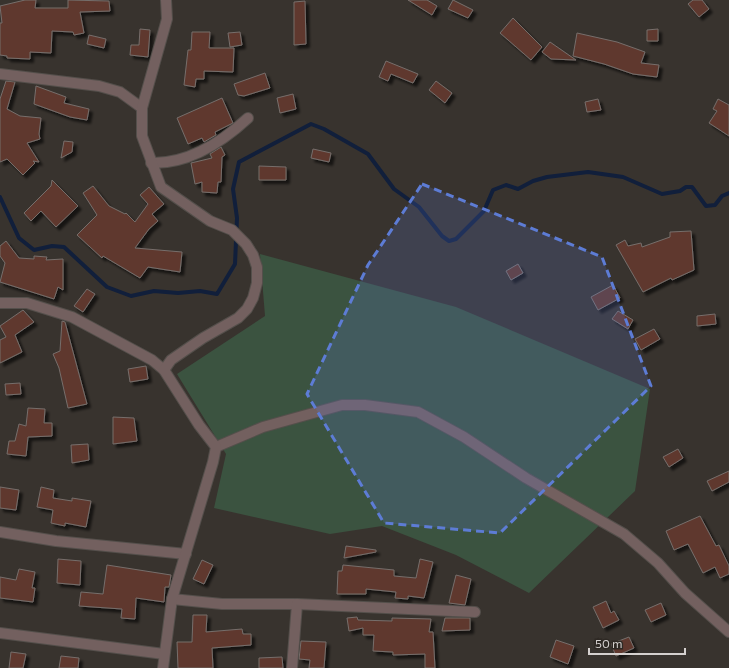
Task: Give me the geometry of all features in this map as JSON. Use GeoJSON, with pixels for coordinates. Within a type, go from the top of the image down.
{"type":"FeatureCollection","features":[{"type":"Feature","properties":{"kind":"street"},"geometry":{"type":"LineString","coordinates":[[164,370],[172,360],[203,338],[238,318],[247,309],[253,298],[257,284],[257,267],[253,255],[246,244],[232,230],[210,221],[161,187],[150,163],[142,136],[142,108],[167,19],[166,0]]}},
{"type":"Feature","properties":{"kind":"street"},"geometry":{"type":"LineString","coordinates":[[0,74],[99,86],[120,92],[142,108]]}},
{"type":"Feature","properties":{"kind":"street"},"geometry":{"type":"LineString","coordinates":[[150,163],[172,162],[197,154],[223,139],[248,118]]}},
{"type":"Feature","properties":{"kind":"street"},"geometry":{"type":"LineString","coordinates":[[0,302],[27,303],[72,317],[152,360],[164,370],[199,425],[216,447]]}},
{"type":"Feature","properties":{"kind":"street"},"geometry":{"type":"LineString","coordinates":[[216,447],[263,427],[342,405],[364,405],[418,412],[464,437],[526,478],[624,534],[658,563],[684,593],[729,632]]}},
{"type":"Feature","properties":{"kind":"street"},"geometry":{"type":"LineString","coordinates":[[163,668],[172,599],[216,447]]}},
{"type":"Feature","properties":{"kind":"street"},"geometry":{"type":"LineString","coordinates":[[0,532],[56,541],[186,554]]}},
{"type":"Feature","properties":{"kind":"street"},"geometry":{"type":"LineString","coordinates":[[172,599],[222,604],[297,604],[475,612]]}},
{"type":"Feature","properties":{"kind":"street"},"geometry":{"type":"LineString","coordinates":[[292,668],[297,604]]}},
{"type":"Feature","properties":{"kind":"street"},"geometry":{"type":"LineString","coordinates":[[0,633],[164,654]]}},
{"type":"Feature","properties":{"kind":"highlighted area"},"geometry":{"type":"Polygon","coordinates":[[[422,184],[602,257],[651,386],[500,533],[384,523],[307,394],[368,265],[422,184]]]}},
{"type":"Feature","properties":{"kind":"green space"},"geometry":{"type":"Polygon","coordinates":[[[260,254],[456,307],[650,389],[635,491],[529,593],[456,555],[382,526],[330,534],[214,508],[226,454],[177,374],[265,316],[260,254]]]}},
{"type":"Feature","properties":{"kind":"building"},"geometry":{"type":"Polygon","coordinates":[[[25,0],[36,0],[35,8],[68,8],[68,0],[109,1],[110,11],[80,12],[84,33],[74,35],[73,32],[52,31],[51,53],[30,52],[30,59],[7,58],[7,56],[0,55],[0,23],[2,23],[0,6],[25,0]]]}},
{"type":"Feature","properties":{"kind":"building"},"geometry":{"type":"Polygon","coordinates":[[[408,0],[427,0],[437,6],[432,15],[408,0]]]}},
{"type":"Feature","properties":{"kind":"building"},"geometry":{"type":"Polygon","coordinates":[[[453,0],[473,10],[468,18],[448,9],[453,0]]]}},
{"type":"Feature","properties":{"kind":"building"},"geometry":{"type":"Polygon","coordinates":[[[693,0],[702,0],[709,9],[699,17],[688,4],[693,0]]]}},
{"type":"Feature","properties":{"kind":"building"},"geometry":{"type":"Polygon","coordinates":[[[305,1],[306,44],[294,45],[294,2],[305,1]]]}},
{"type":"Feature","properties":{"kind":"building"},"geometry":{"type":"Polygon","coordinates":[[[513,18],[542,47],[531,60],[500,33],[513,18]]]}},
{"type":"Feature","properties":{"kind":"building"},"geometry":{"type":"Polygon","coordinates":[[[140,29],[150,30],[148,57],[130,55],[131,45],[139,45],[140,29]]]}},
{"type":"Feature","properties":{"kind":"building"},"geometry":{"type":"Polygon","coordinates":[[[658,29],[658,41],[647,41],[647,30],[658,29]]]}},
{"type":"Feature","properties":{"kind":"building"},"geometry":{"type":"Polygon","coordinates":[[[192,32],[210,32],[209,48],[234,48],[233,72],[204,71],[204,79],[196,79],[195,87],[184,85],[188,50],[191,50],[192,32]]]}},
{"type":"Feature","properties":{"kind":"building"},"geometry":{"type":"Polygon","coordinates":[[[240,32],[242,45],[230,47],[228,33],[240,32]]]}},
{"type":"Feature","properties":{"kind":"building"},"geometry":{"type":"Polygon","coordinates":[[[577,33],[617,42],[645,52],[641,63],[659,65],[657,77],[633,74],[604,64],[573,56],[577,33]]]}},
{"type":"Feature","properties":{"kind":"building"},"geometry":{"type":"Polygon","coordinates":[[[89,35],[106,39],[104,48],[87,44],[89,35]]]}},
{"type":"Feature","properties":{"kind":"building"},"geometry":{"type":"Polygon","coordinates":[[[550,42],[576,60],[551,59],[542,52],[550,42]]]}},
{"type":"Feature","properties":{"kind":"building"},"geometry":{"type":"Polygon","coordinates":[[[386,61],[418,74],[413,83],[391,74],[388,81],[379,77],[386,61]]]}},
{"type":"Feature","properties":{"kind":"building"},"geometry":{"type":"Polygon","coordinates":[[[265,73],[270,88],[244,96],[238,95],[234,84],[265,73]]]}},
{"type":"Feature","properties":{"kind":"building"},"geometry":{"type":"Polygon","coordinates":[[[6,81],[15,82],[7,109],[20,116],[41,118],[39,134],[40,139],[27,143],[39,162],[33,161],[35,163],[23,175],[7,159],[0,162],[0,99],[6,81]]]}},
{"type":"Feature","properties":{"kind":"building"},"geometry":{"type":"Polygon","coordinates":[[[436,81],[452,93],[445,103],[429,90],[436,81]]]}},
{"type":"Feature","properties":{"kind":"building"},"geometry":{"type":"Polygon","coordinates":[[[36,86],[66,97],[64,103],[89,109],[87,120],[70,117],[34,104],[36,86]]]}},
{"type":"Feature","properties":{"kind":"building"},"geometry":{"type":"Polygon","coordinates":[[[293,94],[296,109],[280,113],[277,98],[293,94]]]}},
{"type":"Feature","properties":{"kind":"building"},"geometry":{"type":"Polygon","coordinates":[[[222,98],[233,123],[215,132],[216,135],[204,142],[202,138],[188,144],[177,118],[222,98]]]}},
{"type":"Feature","properties":{"kind":"building"},"geometry":{"type":"Polygon","coordinates":[[[598,99],[601,110],[587,112],[585,102],[598,99]]]}},
{"type":"Feature","properties":{"kind":"building"},"geometry":{"type":"Polygon","coordinates":[[[718,99],[729,105],[729,136],[709,123],[717,111],[713,109],[718,99]]]}},
{"type":"Feature","properties":{"kind":"building"},"geometry":{"type":"Polygon","coordinates":[[[64,141],[73,142],[72,152],[61,158],[64,141]]]}},
{"type":"Feature","properties":{"kind":"building"},"geometry":{"type":"Polygon","coordinates":[[[221,147],[225,155],[222,157],[221,182],[218,182],[217,193],[202,192],[202,182],[195,184],[191,163],[212,158],[210,154],[221,147]]]}},
{"type":"Feature","properties":{"kind":"building"},"geometry":{"type":"Polygon","coordinates":[[[313,149],[331,153],[329,162],[311,158],[313,149]]]}},
{"type":"Feature","properties":{"kind":"building"},"geometry":{"type":"Polygon","coordinates":[[[259,166],[286,167],[286,180],[259,180],[259,166]]]}},
{"type":"Feature","properties":{"kind":"building"},"geometry":{"type":"Polygon","coordinates":[[[52,180],[78,206],[56,227],[41,211],[31,221],[24,213],[51,186],[52,180]]]}},
{"type":"Feature","properties":{"kind":"building"},"geometry":{"type":"Polygon","coordinates":[[[93,186],[109,206],[125,214],[126,213],[135,222],[148,204],[140,195],[149,187],[164,204],[152,214],[158,221],[149,229],[135,248],[182,252],[180,272],[148,267],[140,278],[103,256],[102,258],[77,235],[97,215],[83,193],[93,186]]]}},
{"type":"Feature","properties":{"kind":"building"},"geometry":{"type":"Polygon","coordinates":[[[691,231],[694,270],[672,280],[671,278],[643,292],[616,245],[625,240],[628,246],[641,243],[642,247],[670,237],[670,232],[691,231]]]}},
{"type":"Feature","properties":{"kind":"building"},"geometry":{"type":"Polygon","coordinates":[[[6,241],[19,258],[34,259],[34,256],[47,257],[46,260],[63,259],[63,290],[58,287],[54,299],[0,282],[5,263],[0,256],[0,246],[6,241]]]}},
{"type":"Feature","properties":{"kind":"building"},"geometry":{"type":"Polygon","coordinates":[[[518,264],[523,273],[511,280],[506,271],[518,264]]]}},
{"type":"Feature","properties":{"kind":"building"},"geometry":{"type":"Polygon","coordinates":[[[613,285],[620,298],[598,310],[591,297],[613,285]]]}},
{"type":"Feature","properties":{"kind":"building"},"geometry":{"type":"Polygon","coordinates":[[[87,289],[95,294],[83,312],[74,306],[87,289]]]}},
{"type":"Feature","properties":{"kind":"building"},"geometry":{"type":"Polygon","coordinates":[[[23,310],[34,322],[15,335],[22,352],[0,363],[0,340],[6,337],[0,326],[23,310]]]}},
{"type":"Feature","properties":{"kind":"building"},"geometry":{"type":"Polygon","coordinates":[[[618,311],[633,320],[628,329],[612,319],[618,311]]]}},
{"type":"Feature","properties":{"kind":"building"},"geometry":{"type":"Polygon","coordinates":[[[715,314],[716,324],[697,326],[697,316],[715,314]]]}},
{"type":"Feature","properties":{"kind":"building"},"geometry":{"type":"Polygon","coordinates":[[[62,321],[65,322],[87,404],[68,408],[59,368],[53,354],[60,351],[62,321]]]}},
{"type":"Feature","properties":{"kind":"building"},"geometry":{"type":"Polygon","coordinates":[[[654,329],[660,339],[641,350],[635,339],[654,329]]]}},
{"type":"Feature","properties":{"kind":"building"},"geometry":{"type":"Polygon","coordinates":[[[146,366],[148,379],[130,382],[128,369],[146,366]]]}},
{"type":"Feature","properties":{"kind":"building"},"geometry":{"type":"Polygon","coordinates":[[[20,383],[21,394],[6,395],[5,384],[20,383]]]}},
{"type":"Feature","properties":{"kind":"building"},"geometry":{"type":"Polygon","coordinates":[[[28,408],[45,409],[44,423],[52,423],[52,436],[28,437],[26,456],[7,454],[9,441],[15,441],[19,424],[26,426],[28,408]]]}},
{"type":"Feature","properties":{"kind":"building"},"geometry":{"type":"Polygon","coordinates":[[[113,417],[134,418],[137,441],[113,444],[113,417]]]}},
{"type":"Feature","properties":{"kind":"building"},"geometry":{"type":"Polygon","coordinates":[[[88,444],[89,460],[72,463],[71,445],[88,444]]]}},
{"type":"Feature","properties":{"kind":"building"},"geometry":{"type":"Polygon","coordinates":[[[678,449],[683,458],[669,467],[663,457],[678,449]]]}},
{"type":"Feature","properties":{"kind":"building"},"geometry":{"type":"Polygon","coordinates":[[[729,471],[729,482],[712,491],[707,481],[729,471]]]}},
{"type":"Feature","properties":{"kind":"building"},"geometry":{"type":"Polygon","coordinates":[[[0,487],[19,490],[16,510],[0,508],[0,487]]]}},
{"type":"Feature","properties":{"kind":"building"},"geometry":{"type":"Polygon","coordinates":[[[41,487],[54,490],[53,498],[72,501],[72,498],[91,501],[86,527],[65,523],[65,526],[51,523],[53,510],[37,507],[41,487]]]}},
{"type":"Feature","properties":{"kind":"building"},"geometry":{"type":"Polygon","coordinates":[[[700,516],[716,546],[719,545],[729,566],[729,574],[720,578],[715,567],[703,573],[688,544],[674,550],[666,531],[700,516]]]}},
{"type":"Feature","properties":{"kind":"building"},"geometry":{"type":"Polygon","coordinates":[[[346,546],[376,550],[376,552],[344,558],[346,546]]]}},
{"type":"Feature","properties":{"kind":"building"},"geometry":{"type":"Polygon","coordinates":[[[58,559],[81,561],[80,585],[57,583],[58,559]]]}},
{"type":"Feature","properties":{"kind":"building"},"geometry":{"type":"Polygon","coordinates":[[[420,559],[433,562],[424,598],[408,596],[408,599],[395,598],[396,592],[366,589],[366,594],[337,594],[338,571],[342,571],[343,565],[394,570],[394,576],[416,578],[420,559]]]}},
{"type":"Feature","properties":{"kind":"building"},"geometry":{"type":"Polygon","coordinates":[[[202,560],[213,565],[204,584],[193,579],[202,560]]]}},
{"type":"Feature","properties":{"kind":"building"},"geometry":{"type":"Polygon","coordinates":[[[107,565],[171,575],[169,587],[165,587],[164,602],[136,598],[135,619],[121,618],[122,609],[79,606],[81,592],[103,594],[107,565]]]}},
{"type":"Feature","properties":{"kind":"building"},"geometry":{"type":"Polygon","coordinates":[[[19,569],[35,572],[32,588],[35,588],[33,602],[0,598],[0,577],[16,580],[19,569]]]}},
{"type":"Feature","properties":{"kind":"building"},"geometry":{"type":"Polygon","coordinates":[[[456,575],[471,579],[465,605],[449,603],[456,575]]]}},
{"type":"Feature","properties":{"kind":"building"},"geometry":{"type":"Polygon","coordinates":[[[606,601],[611,613],[614,611],[619,620],[603,628],[593,607],[606,601]]]}},
{"type":"Feature","properties":{"kind":"building"},"geometry":{"type":"Polygon","coordinates":[[[661,603],[666,615],[651,622],[645,610],[661,603]]]}},
{"type":"Feature","properties":{"kind":"building"},"geometry":{"type":"Polygon","coordinates":[[[193,615],[207,615],[206,632],[242,629],[243,634],[251,634],[251,645],[212,648],[213,668],[178,668],[177,642],[192,642],[193,615]]]}},
{"type":"Feature","properties":{"kind":"building"},"geometry":{"type":"Polygon","coordinates":[[[357,617],[358,620],[392,621],[392,618],[431,619],[429,632],[433,632],[435,668],[425,668],[425,654],[393,655],[393,652],[373,651],[374,635],[363,635],[363,628],[349,631],[347,618],[357,617]]]}},
{"type":"Feature","properties":{"kind":"building"},"geometry":{"type":"Polygon","coordinates":[[[445,618],[470,618],[470,630],[442,631],[445,618]]]}},
{"type":"Feature","properties":{"kind":"building"},"geometry":{"type":"Polygon","coordinates":[[[629,637],[634,648],[616,656],[611,644],[629,637]]]}},
{"type":"Feature","properties":{"kind":"building"},"geometry":{"type":"Polygon","coordinates":[[[556,640],[574,646],[568,664],[550,657],[556,640]]]}},
{"type":"Feature","properties":{"kind":"building"},"geometry":{"type":"Polygon","coordinates":[[[301,641],[326,642],[324,668],[309,668],[310,660],[299,659],[301,641]]]}},
{"type":"Feature","properties":{"kind":"building"},"geometry":{"type":"Polygon","coordinates":[[[11,652],[26,654],[23,668],[9,668],[11,652]]]}},
{"type":"Feature","properties":{"kind":"building"},"geometry":{"type":"Polygon","coordinates":[[[61,656],[79,658],[78,668],[59,668],[61,656]]]}},
{"type":"Feature","properties":{"kind":"building"},"geometry":{"type":"Polygon","coordinates":[[[282,657],[283,668],[259,668],[259,658],[282,657]]]}},
{"type":"Feature","properties":{"kind":"waterway"},"geometry":{"type":"LineString","coordinates":[[0,197],[19,238],[34,250],[52,246],[64,247],[107,287],[131,296],[154,291],[178,293],[200,291],[217,294],[235,264],[237,218],[233,189],[239,162],[311,124],[324,129],[368,154],[394,189],[419,207],[442,236],[449,241],[456,239],[484,211],[493,190],[506,185],[518,189],[533,181],[547,177],[588,172],[623,177],[662,194],[680,191],[686,187],[692,187],[706,206],[715,205],[722,196],[729,193]]}}]}
